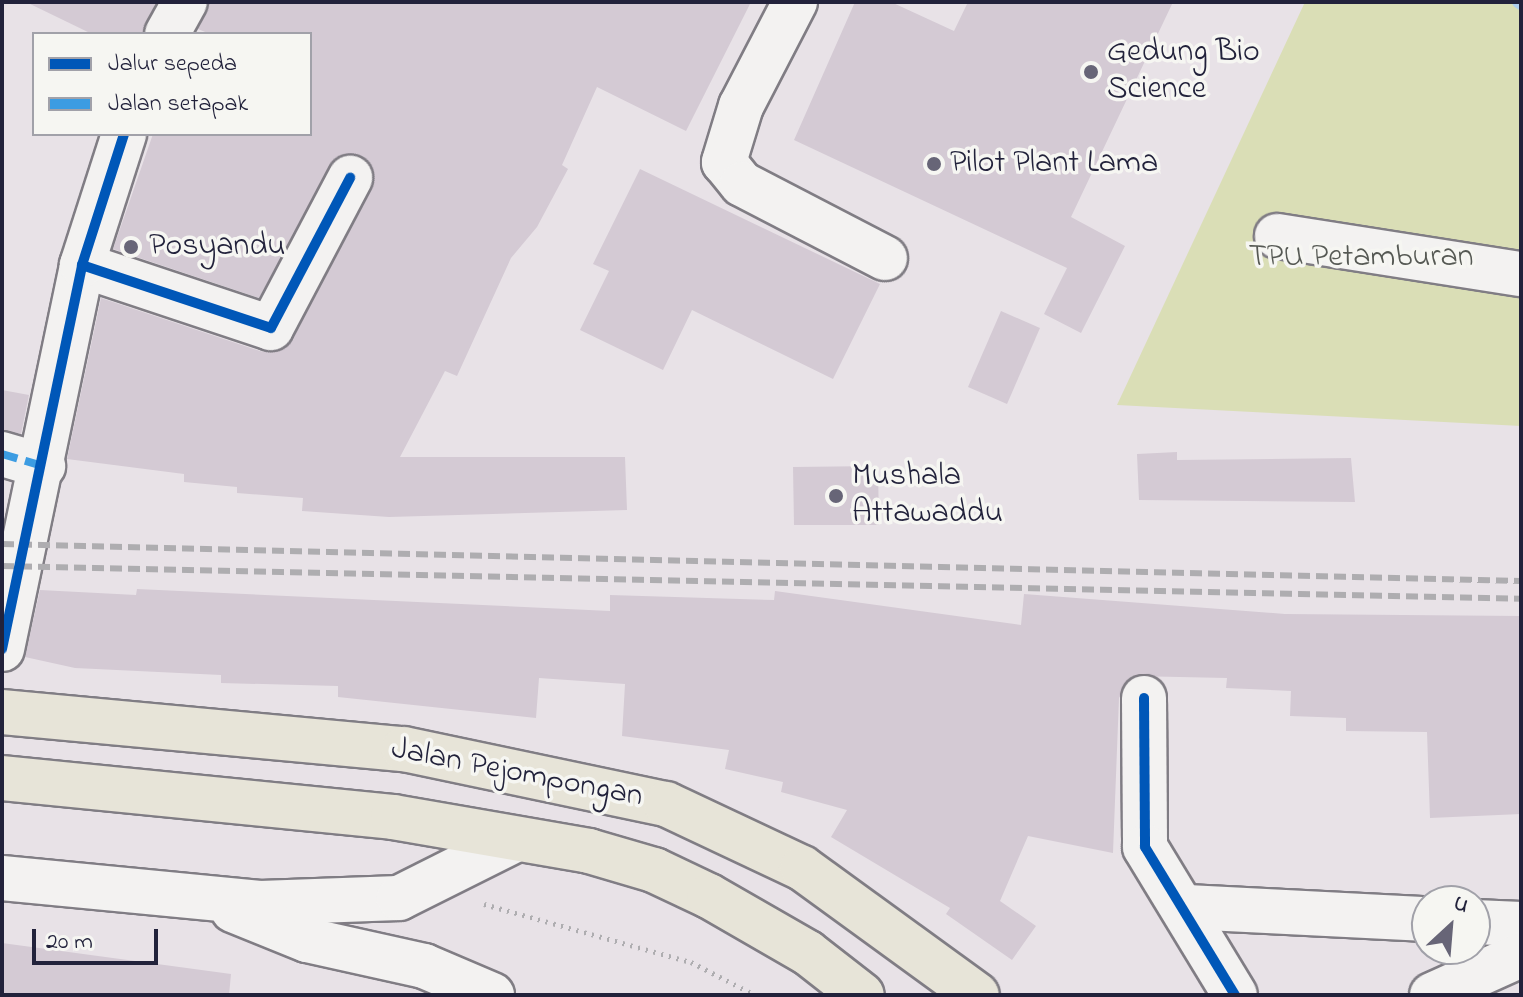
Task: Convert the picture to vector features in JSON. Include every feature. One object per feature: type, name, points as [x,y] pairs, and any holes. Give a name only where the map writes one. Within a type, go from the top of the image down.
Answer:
[{"type":"main road","name":"Jalan Pejompongan","points":[[2,712],[404,749],[666,804],[802,868],[977,995]]},
{"type":"main road","name":"Jalan Pejompongan","points":[[2,778],[393,817],[654,870],[808,953],[862,995]]},
{"type":"street","points":[[168,32],[185,2]]},
{"type":"street","points":[[795,2],[741,106],[724,162],[742,184],[885,258]]},
{"type":"street","points":[[2,649],[43,466],[82,265],[123,136]]},
{"type":"street","points":[[82,265],[271,328],[350,178]]},
{"type":"street","points":[[1277,236],[1521,274]]},
{"type":"street","points":[[2,454],[43,466]]},
{"type":"street","points":[[1144,698],[1145,847],[1159,878],[1187,907],[1235,995]]},
{"type":"street","points":[[2,878],[201,897],[399,898],[513,841]]},
{"type":"street","points":[[201,897],[307,940],[424,966],[492,995]]},
{"type":"street","points":[[1187,907],[1411,918]]},
{"type":"street","points":[[1491,923],[1521,924]]},
{"type":"street","points":[[1432,995],[1521,955]]},
{"type":"path","points":[[479,902],[691,962],[755,995]]},
{"type":"green space","name":"TPU Petamburan","points":[[1305,2],[1521,2],[1521,426],[1117,405]]},
{"type":"building","points":[[26,2],[156,2],[143,32],[88,32]]},
{"type":"building","points":[[210,2],[751,2],[686,131],[597,87],[562,165],[568,169],[537,227],[511,258],[457,376],[445,371],[400,457],[625,457],[627,510],[389,517],[302,511],[303,498],[237,493],[237,487],[184,482],[184,474],[67,459],[101,298],[263,352],[285,349],[372,189],[371,165],[362,156],[336,157],[259,298],[113,249],[152,136],[312,136],[312,32],[205,32],[198,29]]},
{"type":"building","points":[[855,2],[891,2],[954,31],[968,2],[1173,2],[1071,217],[1125,246],[1081,333],[1044,314],[1067,268],[794,140]]},
{"type":"building","points":[[640,169],[880,284],[833,379],[692,310],[663,370],[580,330],[609,271],[593,264]]},
{"type":"building","points":[[1001,311],[1040,328],[1007,404],[968,387]]},
{"type":"building","points":[[2,390],[29,395],[21,434],[2,430]]},
{"type":"building","points":[[1177,452],[1177,460],[1351,458],[1355,502],[1139,500],[1137,454]]},
{"type":"building","name":"Mushala Attawaddu","points":[[878,466],[879,525],[794,525],[793,467]]},
{"type":"building","points":[[137,589],[610,611],[610,595],[774,600],[775,591],[1021,625],[1024,594],[1285,614],[1521,616],[1521,814],[1430,818],[1427,732],[1346,731],[1346,718],[1290,716],[1291,691],[1226,688],[1227,678],[1132,676],[1119,698],[1113,853],[1028,836],[1000,901],[1036,926],[1012,960],[946,914],[950,908],[831,837],[847,810],[781,792],[783,782],[725,769],[729,750],[622,736],[625,684],[539,678],[536,718],[338,697],[338,686],[221,683],[221,675],[75,668],[25,657],[40,590],[136,595]]},
{"type":"building","points":[[2,943],[231,974],[229,995],[2,995]]},
{"type":"railway","points":[[2,544],[1521,581]]},
{"type":"railway","points":[[2,566],[1521,599]]},
{"type":"marked path","points":[[2,454],[43,466]]},
{"type":"cycle path","points":[[2,649],[82,265],[123,136]]},
{"type":"cycle path","points":[[82,265],[271,328],[350,178]]},
{"type":"cycle path","points":[[1144,698],[1145,847],[1235,995]]},
{"type":"place","name":"Gedung Bio Science","points":[[1091,72]]},
{"type":"place","name":"Pilot Plant Lama","points":[[934,164]]},
{"type":"place","name":"Posyandu","points":[[131,247]]},
{"type":"place","name":"Mushala Attawaddu","points":[[836,496]]}]
